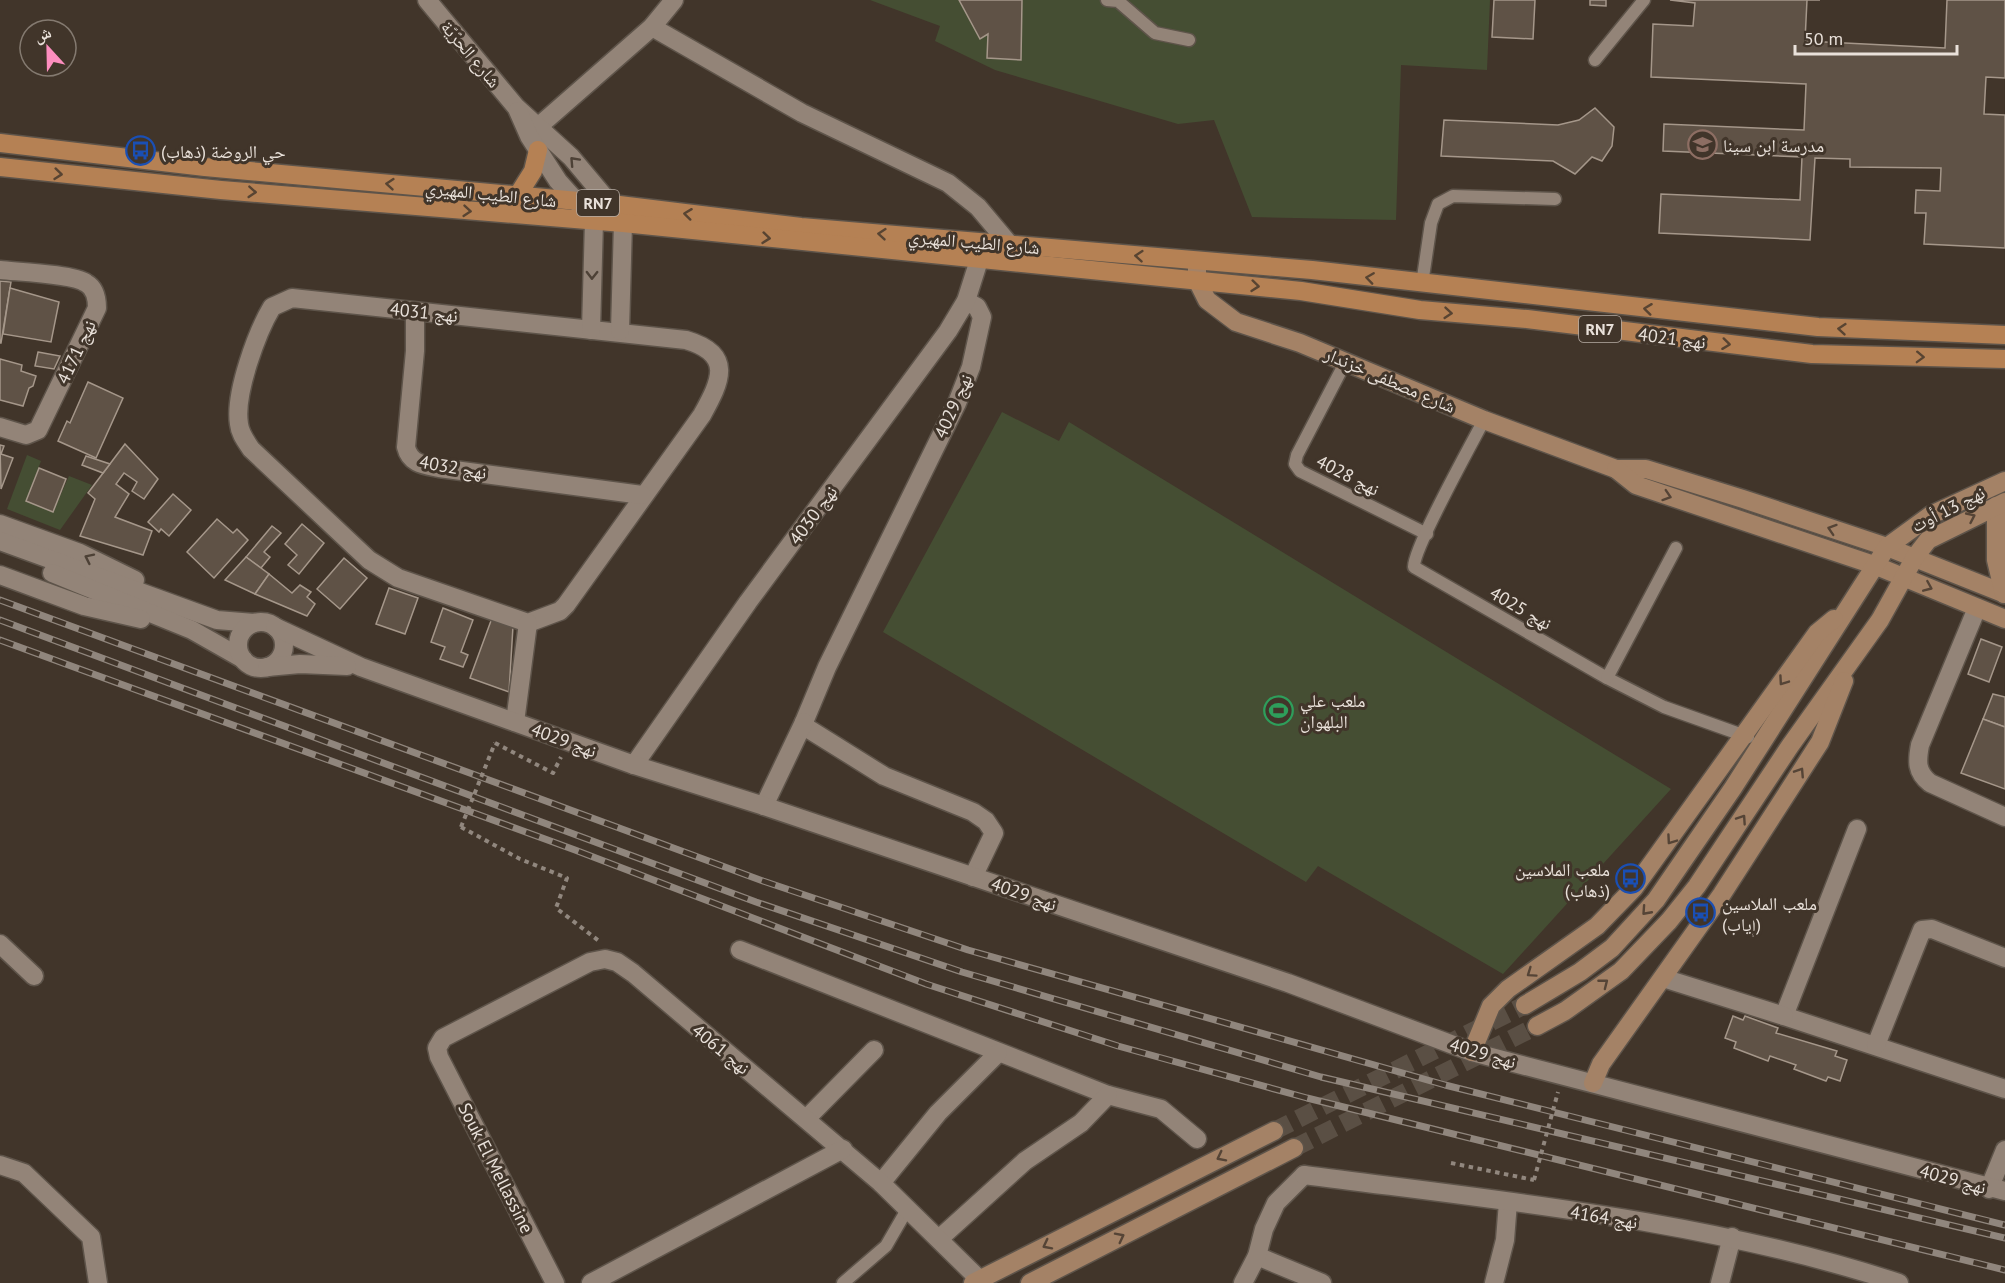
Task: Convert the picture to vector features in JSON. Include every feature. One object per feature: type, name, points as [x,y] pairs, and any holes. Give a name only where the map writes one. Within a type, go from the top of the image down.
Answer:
[{"type":"main road","name":"شارع الطيب المهيري","points":[[0,143],[216,169],[516,198],[611,204],[801,227],[1197,261]]},
{"type":"main road","points":[[516,198],[533,171],[538,150]]},
{"type":"main road","name":"شارع الطيب المهيري","points":[[0,167],[221,190],[622,223],[1197,280]]},
{"type":"main road","points":[[1197,261],[1197,280]]},
{"type":"main road","name":"نهج 4021","points":[[1197,261],[1312,270],[1422,285],[1818,327],[2005,335]]},
{"type":"main road","name":"نهج 4021","points":[[1197,280],[1301,291],[1420,310],[1527,319],[1812,354],[2005,359]]},
{"type":"main road","name":"شارع مصطفى خزندار","points":[[1197,280],[1206,300],[1236,322],[1346,361],[1484,420],[1616,469],[1636,485],[1874,565],[2005,619]]},
{"type":"main road","name":"شارع مصطفى خزندار","points":[[1616,469],[1646,469],[1887,547],[2005,594]]},
{"type":"main road","name":"نهج 13 أوت","points":[[1753,739],[1852,604],[1887,547],[1931,514],[2005,481]]},
{"type":"main road","points":[[2000,504],[1996,560],[2005,594]]},
{"type":"main road","name":"نهج 13 أوت","points":[[1856,651],[1880,620],[1915,557],[1928,540],[1941,531],[2000,504]]},
{"type":"main road","points":[[1593,1083],[1600,1064],[1722,894],[1820,742],[1856,651]]},
{"type":"main road","points":[[1537,1026],[1593,992],[1621,970],[1669,921],[1697,886],[1856,651]]},
{"type":"main road","points":[[1525,1005],[1580,972],[1612,948],[1656,900],[1733,788],[1753,739]]},
{"type":"main road","points":[[1472,1052],[1491,1006],[1508,989],[1597,926],[1635,888],[1753,739]]},
{"type":"main road","points":[[979,1282],[1274,1131]]},
{"type":"main road","points":[[1030,1283],[1294,1148]]},
{"type":"street","name":"شارع الحرّيّة","points":[[427,0],[516,107],[539,126],[611,204],[622,223]]},
{"type":"street","points":[[539,126],[652,27],[674,0]]},
{"type":"street","points":[[652,27],[802,113],[948,183],[978,207],[1010,245]]},
{"type":"street","name":"شارع الحرّيّة","points":[[516,107],[538,150],[576,202],[594,221]]},
{"type":"street","points":[[591,330],[594,221]]},
{"type":"street","points":[[620,331],[622,223]]},
{"type":"street","name":"نهج 4030","points":[[634,765],[748,602],[948,331],[966,301],[979,260]]},
{"type":"street","name":"نهج 4171","points":[[0,270],[77,279],[90,286],[97,300],[97,308],[38,430],[26,435],[0,427]]},
{"type":"street","name":"نهج 4031","points":[[299,298],[591,330],[620,331],[702,345],[714,352],[720,374],[718,386],[702,415],[642,495],[566,605],[560,611],[528,623],[398,578],[369,560],[258,457],[242,435],[238,422],[246,369],[272,307],[282,300],[299,298]]},
{"type":"street","name":"نهج 4029","points":[[966,301],[977,307],[982,317],[972,367],[957,403],[827,667],[804,722],[807,728],[884,776],[947,800],[986,820],[994,833],[973,877]]},
{"type":"street","name":"نهج 4032","points":[[415,312],[415,351],[406,447],[411,459],[419,464],[439,468],[642,495]]},
{"type":"street","points":[[0,524],[80,553],[217,620]]},
{"type":"street","points":[[0,541],[217,620],[262,622],[361,667]]},
{"type":"street","points":[[0,553],[192,630],[252,666],[300,664],[361,667]]},
{"type":"street","points":[[0,575],[84,606],[192,630]]},
{"type":"street","points":[[1977,608],[1920,745],[1917,761],[1922,776],[1930,783],[2005,817]]},
{"type":"street","points":[[243,659],[239,640],[242,633],[254,623]]},
{"type":"street","points":[[515,722],[528,623]]},
{"type":"street","points":[[267,667],[279,660],[283,653],[283,639],[275,627]]},
{"type":"street","name":"نهج 4029","points":[[361,667],[634,765],[764,806],[1288,983],[1472,1052],[1997,1190]]},
{"type":"street","points":[[764,806],[804,722]]},
{"type":"street","points":[[1784,1016],[1857,829]]},
{"type":"street","points":[[1876,1045],[1922,930],[1932,929],[2005,958]]},
{"type":"street","points":[[0,944],[34,976]]},
{"type":"street","points":[[740,950],[1108,1095],[1161,1109],[1197,1139]]},
{"type":"street","name":"Souk El Mellassine","points":[[555,1283],[437,1053],[442,1038],[590,962],[605,959]]},
{"type":"street","name":"نهج 4061","points":[[605,959],[617,962],[633,973],[700,1033],[843,1149],[940,1238],[979,1282]]},
{"type":"street","points":[[1663,978],[1876,1045],[2005,1089]]},
{"type":"street","points":[[807,1118],[874,1050]]},
{"type":"street","points":[[880,1183],[939,1113],[998,1053]]},
{"type":"street","points":[[940,1238],[1025,1161],[1082,1123],[1108,1095]]},
{"type":"street","points":[[591,1283],[843,1149]]},
{"type":"street","points":[[1997,1190],[2005,1150]]},
{"type":"street","points":[[0,1165],[24,1173],[91,1237],[98,1283]]},
{"type":"street","name":"نهج 4164","points":[[1257,1256],[1264,1229],[1276,1203],[1304,1174],[1508,1202],[1732,1238],[1830,1261],[1893,1282]]},
{"type":"street","points":[[1494,1283],[1505,1240],[1508,1202]]},
{"type":"street","points":[[1720,1283],[1732,1238]]},
{"type":"street","points":[[1243,1283],[1257,1256],[1322,1283]]},
{"type":"lane","points":[[1107,0],[1118,1],[1155,33],[1189,40]]},
{"type":"lane","points":[[1595,60],[1644,0]]},
{"type":"lane","points":[[1422,285],[1431,222],[1438,204],[1452,196],[1555,199]]},
{"type":"lane","name":"نهج 4028","points":[[1346,361],[1297,455],[1295,464],[1300,471],[1426,534]]},
{"type":"lane","name":"نهج 4025","points":[[1484,420],[1426,534],[1415,560],[1417,570],[1607,678],[1664,707],[1753,739]]},
{"type":"lane","points":[[1607,678],[1676,548]]},
{"type":"lane","points":[[843,1283],[886,1246],[908,1208]]},
{"type":"path","points":[[561,757],[553,773],[495,743],[461,827],[520,859],[567,878],[556,908],[602,943],[605,948],[605,959]]},
{"type":"path","points":[[1451,1162],[1534,1180],[1558,1092]]},
{"type":"green space","points":[[870,0],[1490,0],[1487,70],[1401,65],[1396,220],[1252,217],[1214,120],[1178,124],[995,70],[935,41],[940,26]]},
{"type":"green space","name":"ملعب علي البلهوان","points":[[1002,412],[1059,441],[1069,422],[1671,789],[1503,974],[1318,866],[1306,882],[883,632]]},
{"type":"green space","points":[[27,455],[41,461],[26,501],[53,512],[69,476],[92,485],[60,530],[7,509]]},
{"type":"building","points":[[959,0],[1022,0],[1021,60],[987,58],[988,34],[980,39]]},
{"type":"building","points":[[1494,0],[1535,0],[1533,39],[1492,37]]},
{"type":"building","points":[[1590,0],[1606,0],[1606,6],[1590,5]]},
{"type":"building","points":[[1670,0],[1807,0],[1805,41],[1945,48],[1947,0],[2005,0],[2005,78],[1986,77],[1984,114],[2005,115],[2005,248],[1924,244],[1926,213],[1915,213],[1916,190],[1940,191],[1941,168],[1850,167],[1850,159],[1815,158],[1810,240],[1659,233],[1661,194],[1800,200],[1802,157],[1663,151],[1664,124],[1804,130],[1806,84],[1651,77],[1653,24],[1693,26],[1695,3]]},
{"type":"building","points":[[1595,108],[1614,127],[1612,146],[1602,161],[1592,157],[1575,174],[1553,161],[1441,156],[1444,120],[1558,125],[1579,120]]},
{"type":"building","points":[[0,281],[11,282],[1,343],[0,343]]},
{"type":"building","points":[[10,288],[59,302],[51,342],[3,334]]},
{"type":"building","points":[[38,352],[60,356],[54,369],[35,366]]},
{"type":"building","points":[[0,359],[22,365],[21,371],[36,376],[23,406],[0,400]]},
{"type":"building","points":[[88,382],[123,398],[96,458],[58,441],[67,421],[70,423]]},
{"type":"building","points":[[125,444],[158,479],[144,499],[132,491],[137,482],[124,473],[116,484],[129,494],[115,517],[152,531],[143,555],[80,536],[95,499],[88,493]]},
{"type":"building","points":[[0,445],[4,446],[1,454],[13,458],[1,489]]},
{"type":"building","points":[[86,456],[110,464],[103,473],[82,465]]},
{"type":"building","points":[[39,468],[66,479],[53,512],[26,501]]},
{"type":"building","points":[[173,494],[191,510],[169,536],[161,529],[159,532],[148,522]]},
{"type":"building","points":[[217,519],[233,533],[237,529],[248,540],[214,578],[187,552]]},
{"type":"building","points":[[302,524],[324,543],[299,574],[288,565],[297,555],[285,544]]},
{"type":"building","points":[[272,526],[281,533],[264,552],[270,557],[261,568],[246,557]]},
{"type":"building","points":[[246,557],[269,574],[255,594],[225,580]]},
{"type":"building","points":[[344,558],[367,578],[340,609],[317,589]]},
{"type":"building","points":[[269,574],[292,593],[300,585],[311,592],[307,597],[315,604],[307,616],[255,594]]},
{"type":"building","points":[[389,588],[418,598],[405,634],[376,624]]},
{"type":"building","points":[[443,608],[473,620],[461,652],[468,655],[463,667],[440,659],[445,647],[431,642]]},
{"type":"building","points":[[492,618],[513,626],[509,692],[470,678]]},
{"type":"building","points":[[1981,639],[2002,647],[1989,682],[1968,674]]},
{"type":"building","points":[[1993,694],[2005,697],[2005,727],[1983,719]]},
{"type":"building","points":[[1983,719],[2005,727],[2005,789],[1961,773]]},
{"type":"building","points":[[1733,1016],[1743,1020],[1745,1016],[1778,1028],[1776,1033],[1837,1051],[1835,1056],[1847,1060],[1840,1081],[1828,1077],[1826,1081],[1794,1069],[1796,1065],[1770,1056],[1768,1061],[1734,1048],[1736,1042],[1725,1038]]},
{"type":"tunnel","points":[[1274,1131],[1525,1005]]},
{"type":"tunnel","points":[[1294,1148],[1537,1026]]},
{"type":"railway","points":[[0,600],[763,881],[968,950],[1445,1085],[2005,1225]]},
{"type":"railway","points":[[0,620],[756,902],[962,972],[1321,1077],[2005,1238]]},
{"type":"railway","points":[[0,640],[575,850],[926,984],[1118,1046],[1307,1098],[2005,1270]]},
{"type":"place","name":"مدرسة ابن سينا","points":[[1702,145]]},
{"type":"place","name":"حي الروضة (ذهاب)","points":[[140,151]]},
{"type":"place","name":"ملعب علي البلهوان","points":[[1279,710]]},
{"type":"place","name":"ملعب الملاسين (ذهاب)","points":[[1631,879]]},
{"type":"place","name":"ملعب الملاسين (إياب)","points":[[1701,913]]}]
